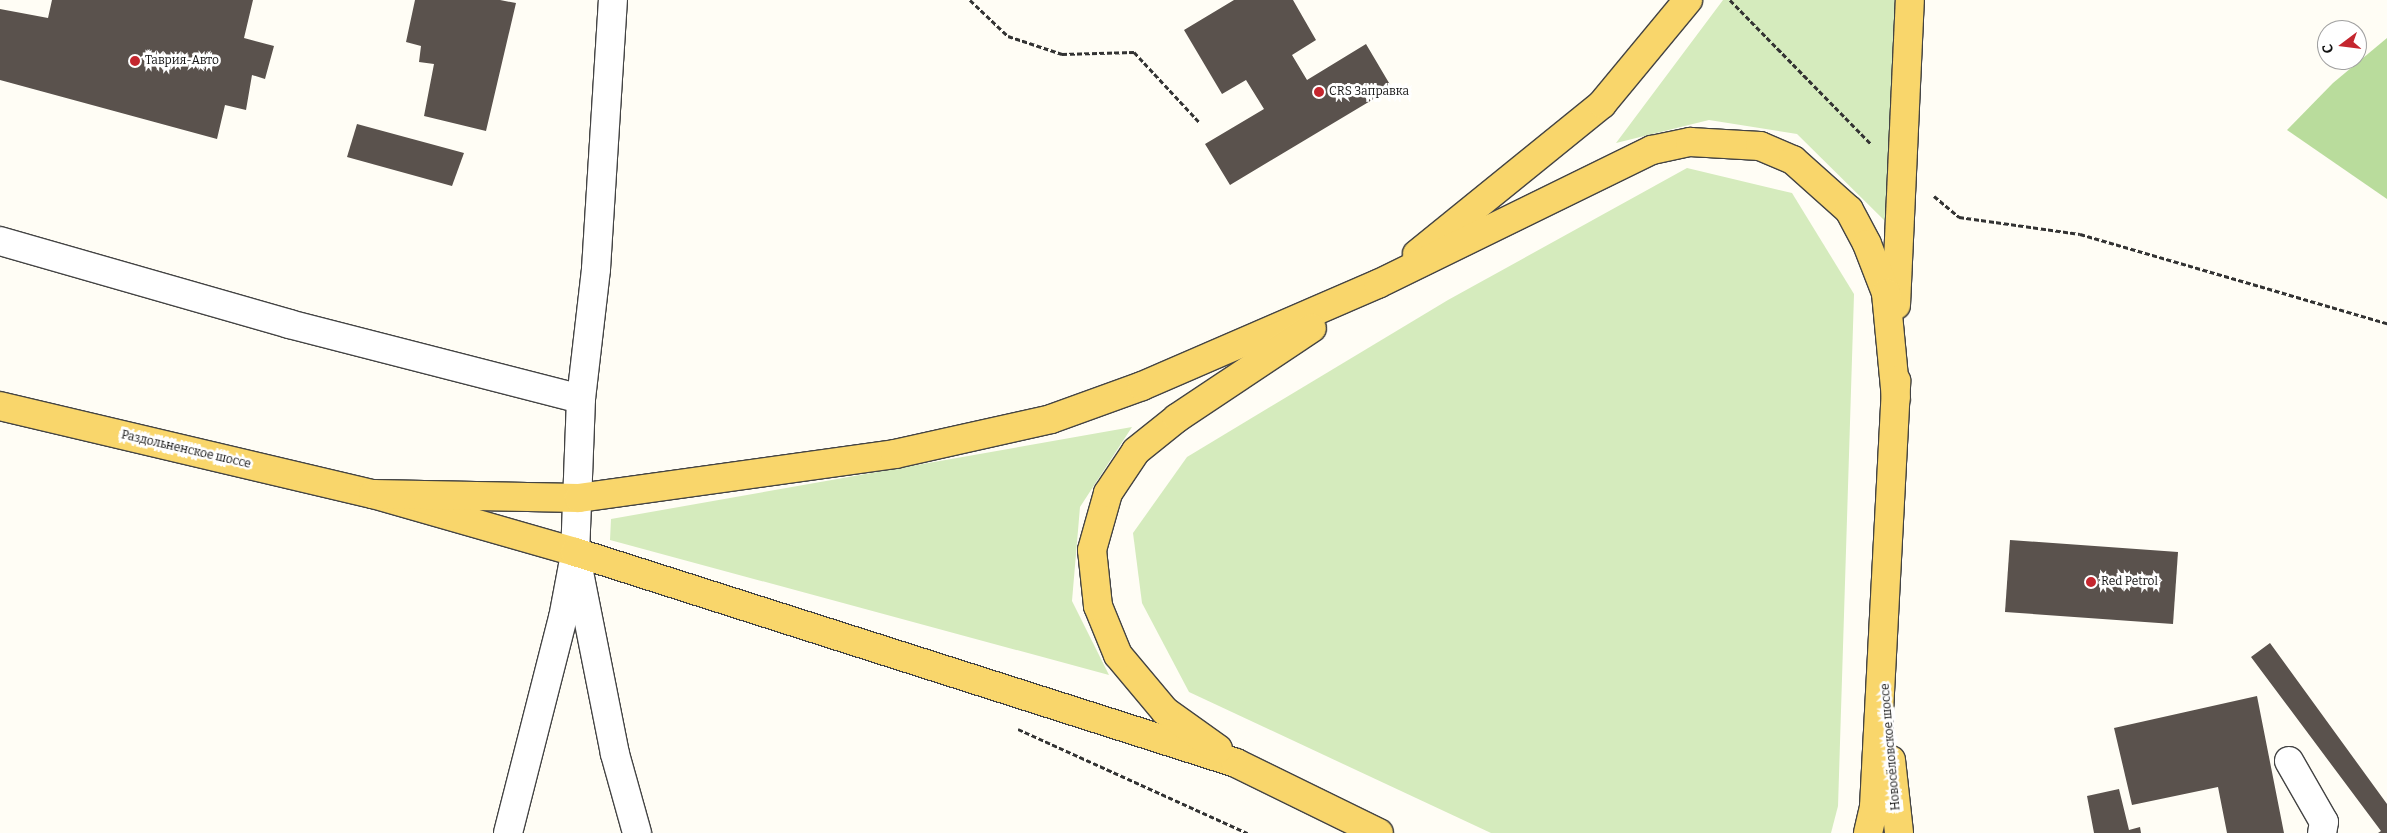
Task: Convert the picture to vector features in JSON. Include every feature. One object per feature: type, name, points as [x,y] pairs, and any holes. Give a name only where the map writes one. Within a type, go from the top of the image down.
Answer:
[{"type":"main road","points":[[1236,763],[1165,711],[1118,655],[1098,606],[1092,550],[1108,493],[1136,451],[1177,418],[1378,284],[1602,104],[1688,0]]},
{"type":"main road","points":[[1868,833],[1874,807],[1883,661],[1896,398],[1896,271],[1910,0]]},
{"type":"main road","points":[[373,494],[579,498],[895,454],[1052,419],[1196,364],[1378,284],[1652,150],[1690,142],[1760,146],[1793,160],[1849,210],[1867,244],[1886,293],[1896,398]]},
{"type":"main road","name":"Раздольненское шоссе","points":[[0,406],[373,494]]},
{"type":"main road","points":[[373,494],[575,552],[1236,763],[1379,833]]},
{"type":"main road","name":"Новосёловское шоссе","points":[[1883,661],[1899,833]]},
{"type":"lane","points":[[508,833],[563,618],[575,552],[579,498],[581,400],[596,269],[613,0]]},
{"type":"lane","points":[[0,241],[289,324],[581,400]]},
{"type":"lane","points":[[575,552],[615,754],[637,833]]},
{"type":"lane","points":[[2289,761],[2324,822],[2322,833]]},
{"type":"path","points":[[970,0],[1008,36],[1062,54],[1134,52],[1199,122]]},
{"type":"path","points":[[1730,0],[1882,154],[1959,216],[2080,234],[2387,323]]},
{"type":"path","points":[[1016,728],[1247,833]]},
{"type":"green space","points":[[1723,0],[1897,0],[1886,222],[1797,134],[1709,120],[1616,143]]},
{"type":"green space","points":[[2387,38],[2387,199],[2287,130],[2333,83],[2349,70],[2367,70],[2367,55]]},
{"type":"green space","points":[[1687,168],[1792,193],[1854,294],[1838,806],[1831,833],[1491,833],[1189,692],[1142,603],[1133,533],[1187,457],[1448,300]]},
{"type":"green space","points":[[1132,427],[1080,507],[1072,601],[1109,675],[610,540],[611,519]]},
{"type":"building","name":"Таврия-Авто","points":[[52,0],[253,0],[244,38],[274,46],[265,79],[252,75],[246,110],[225,105],[217,139],[0,80],[0,9],[48,18]]},
{"type":"building","points":[[415,0],[500,0],[516,3],[486,131],[424,116],[434,64],[419,62],[421,46],[406,42]]},
{"type":"building","name":"CRS Заправка","points":[[1234,0],[1293,0],[1316,40],[1292,55],[1307,80],[1366,44],[1392,88],[1230,185],[1205,144],[1264,109],[1246,80],[1222,94],[1184,30]]},
{"type":"building","points":[[357,124],[464,153],[452,186],[347,157]]},
{"type":"building","name":"Red Petrol","points":[[2010,540],[2178,552],[2173,624],[2005,612]]},
{"type":"building","points":[[2270,643],[2387,804],[2387,833],[2378,833],[2381,831],[2251,657]]},
{"type":"building","points":[[2257,696],[2284,833],[2227,833],[2218,787],[2132,805],[2114,728]]},
{"type":"building","points":[[2119,789],[2129,830],[2140,827],[2141,833],[2094,833],[2087,796]]},
{"type":"place","name":"Таврия-Авто","points":[[135,61]]},
{"type":"place","name":"CRS Заправка","points":[[1319,92]]},
{"type":"place","name":"Red Petrol","points":[[2091,582]]}]
